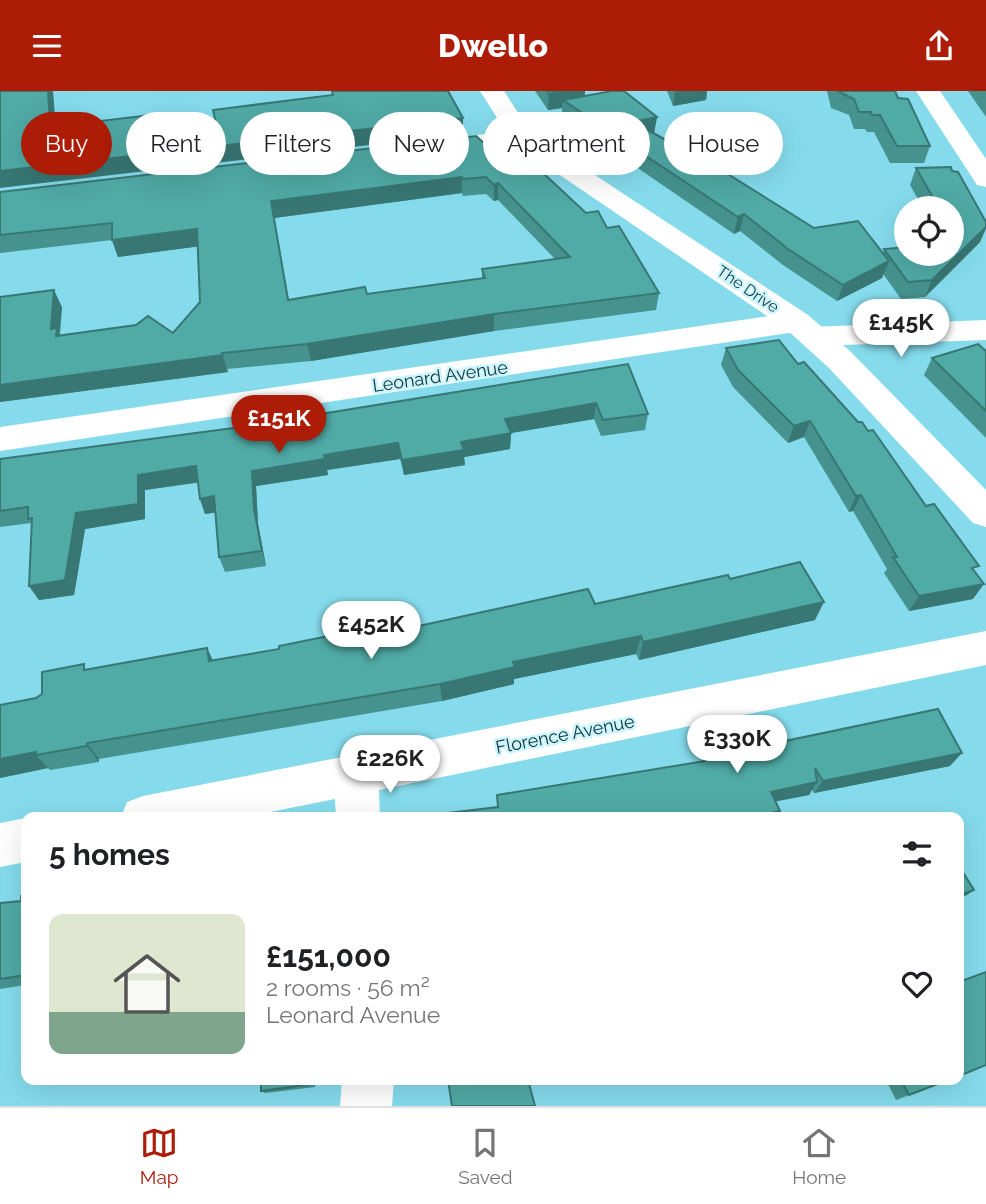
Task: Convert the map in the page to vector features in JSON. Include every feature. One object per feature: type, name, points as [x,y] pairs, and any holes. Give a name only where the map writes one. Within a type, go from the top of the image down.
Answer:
[{"type":"street","name":"The Drive","points":[[492,91],[505,112]]},
{"type":"street","points":[[928,91],[986,179]]},
{"type":"street","name":"The Drive","points":[[577,175],[806,329],[986,513]]},
{"type":"street","name":"Leonard Avenue","points":[[0,439],[414,380],[806,329],[986,330]]},
{"type":"street","name":"Florence Avenue","points":[[196,812],[357,797],[986,648]]},
{"type":"street","points":[[0,845],[21,841]]},
{"type":"street","points":[[366,1106],[368,1085]]},
{"type":"building","points":[[0,91],[48,91],[49,112],[21,112],[21,169],[0,171]]},
{"type":"building","points":[[332,91],[448,91],[460,112],[369,112],[369,129],[355,130],[355,112],[240,112],[240,144],[226,145],[226,112],[213,110],[333,95]]},
{"type":"building","points":[[624,91],[657,117],[650,118],[650,112],[581,112],[563,100]]},
{"type":"building","points":[[837,91],[895,91],[898,98],[908,99],[930,146],[897,146],[880,115],[859,112],[854,99]]},
{"type":"building","points":[[126,118],[126,157],[112,158],[112,120]]},
{"type":"building","points":[[650,131],[664,139],[664,168],[650,159]]},
{"type":"building","points":[[476,136],[483,142],[483,175],[545,175],[586,213],[598,211],[607,228],[619,226],[659,293],[0,385],[0,297],[54,290],[51,329],[57,328],[56,336],[136,325],[148,316],[173,333],[200,302],[197,229],[112,240],[112,223],[0,235],[0,192],[144,175],[226,175],[226,165],[240,164],[240,175],[355,175],[355,150],[369,149],[369,175],[469,175],[469,137]],"holes":[[[462,177],[486,177],[494,185],[498,183],[570,257],[482,269],[485,278],[367,294],[365,287],[288,300],[271,201]]]},
{"type":"building","points":[[951,167],[952,171],[958,172],[986,222],[986,227],[964,249],[964,196],[932,196],[916,168]]},
{"type":"building","points":[[675,175],[730,175],[814,228],[858,221],[889,261],[843,285],[788,249],[744,214],[738,217]]},
{"type":"building","points":[[894,248],[894,263],[884,249]]},
{"type":"building","points":[[896,266],[946,266],[932,280],[908,282]]},
{"type":"building","points":[[779,340],[798,364],[804,362],[858,422],[862,422],[868,431],[873,430],[926,506],[934,504],[979,566],[972,568],[984,584],[919,596],[893,557],[897,557],[861,495],[856,496],[810,421],[794,426],[738,370],[726,348]]},
{"type":"building","points":[[978,344],[986,351],[986,411],[932,358]]},
{"type":"building","points":[[628,364],[648,414],[603,420],[596,403],[505,419],[511,433],[461,442],[464,450],[402,460],[398,443],[324,455],[325,459],[252,471],[254,509],[262,551],[219,557],[214,496],[200,499],[196,466],[138,475],[138,504],[76,513],[65,580],[29,586],[32,518],[28,519],[28,507],[0,511],[0,459],[241,427]]},
{"type":"building","points":[[800,562],[824,602],[643,642],[641,636],[513,662],[515,667],[440,684],[87,743],[87,746],[36,755],[36,752],[0,759],[0,705],[36,698],[42,694],[42,672],[84,664],[84,670],[207,648],[209,661],[279,649],[279,646],[397,622],[412,620],[414,627],[588,589],[595,604],[728,575],[730,579]]},
{"type":"building","points":[[938,709],[962,753],[823,781],[815,768],[817,782],[771,792],[780,811],[776,812],[456,812],[498,807],[497,795],[705,761],[704,758]]},
{"type":"building","points":[[964,874],[974,890],[964,893]]},
{"type":"building","points":[[21,901],[21,976],[0,979],[0,903]]},
{"type":"building","points":[[986,972],[986,1065],[964,1074],[964,980]]},
{"type":"building","points":[[261,1085],[305,1085],[261,1091]]},
{"type":"building","points":[[449,1085],[529,1085],[535,1106],[452,1106]]},
{"type":"building","points":[[904,1085],[935,1085],[909,1095]]}]
